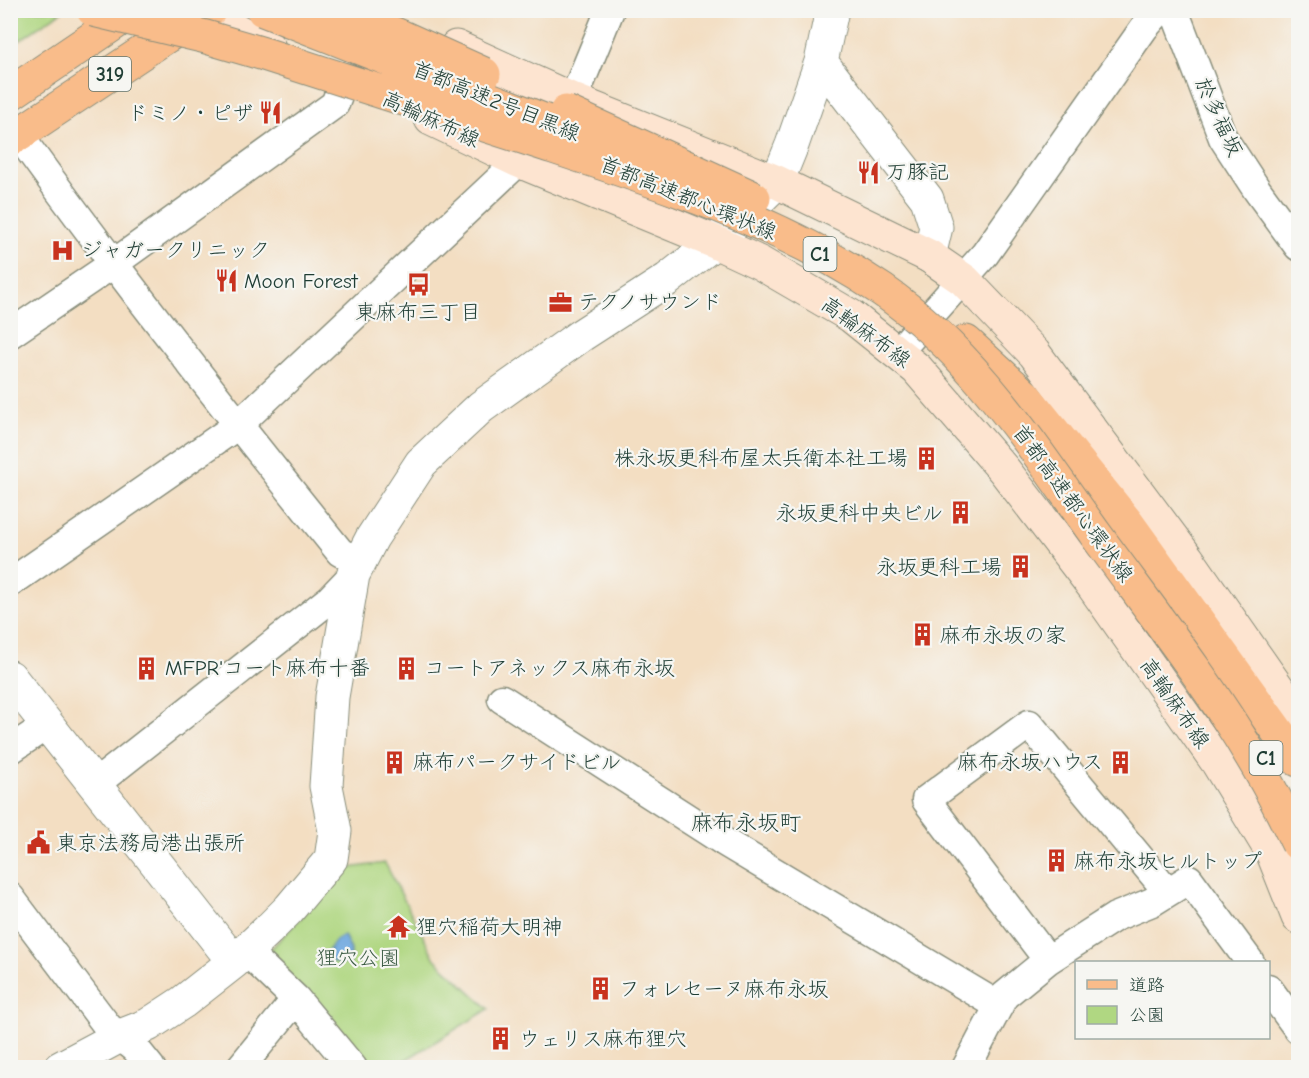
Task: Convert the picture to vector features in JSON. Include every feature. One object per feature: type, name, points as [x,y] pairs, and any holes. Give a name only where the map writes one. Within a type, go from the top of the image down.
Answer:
[{"type":"main road","name":"首都高速都心環状線","points":[[93,10],[206,37],[264,54],[645,177],[714,204],[798,243],[878,288],[910,310],[957,352],[1013,421],[1220,708],[1253,758],[1299,844]]},
{"type":"main road","name":"319","points":[[10,94],[134,10]]},
{"type":"main road","name":"首都高速都心環状線","points":[[148,10],[269,42],[590,145],[729,194],[805,227],[862,260],[910,292],[966,342],[996,375],[1239,694],[1262,750],[1299,819]]},
{"type":"main road","name":"首都高速2号目黒線","points":[[263,10],[645,160],[727,197],[818,247],[870,279],[910,310]]},
{"type":"main road","name":"首都高速2号目黒線","points":[[337,10],[402,37],[744,193],[805,227]]},
{"type":"main road","points":[[373,10],[573,100],[777,182],[929,256],[964,280],[1034,353],[1187,558],[1299,717]]},
{"type":"main road","name":"319","points":[[13,133],[209,11]]},
{"type":"main road","name":"高輪麻布線","points":[[209,11],[227,25],[274,51],[345,78],[519,161],[715,242],[760,264],[851,316],[897,352],[917,369],[1004,470],[1093,586],[1222,771],[1273,854],[1299,917]]},
{"type":"main road","points":[[1239,694],[1299,760]]},
{"type":"street","points":[[573,100],[610,10]]},
{"type":"street","points":[[94,785],[330,599],[356,569],[372,538],[421,463],[481,407],[580,336],[668,279],[715,242],[777,182],[821,62],[832,10]]},
{"type":"street","points":[[897,352],[986,254],[1144,28],[1160,10]]},
{"type":"street","name":"於多福坂","points":[[1174,10],[1223,138],[1257,190],[1299,246]]},
{"type":"street","points":[[821,62],[927,199],[936,227],[929,256]]},
{"type":"street","points":[[10,334],[335,104],[345,78]]},
{"type":"street","points":[[13,133],[238,425],[356,569]]},
{"type":"street","points":[[10,583],[238,425],[519,161]]},
{"type":"street","points":[[60,1068],[120,1036],[148,1025],[183,1002],[240,957],[289,909],[332,858],[335,831],[326,786],[333,698],[356,569]]},
{"type":"street","points":[[10,677],[94,785],[240,957],[296,999],[353,1068]]},
{"type":"street","points":[[502,699],[726,843],[999,1006]]},
{"type":"street","points":[[10,750],[47,724]]},
{"type":"street","points":[[1048,960],[926,800],[1029,724],[1168,892]]},
{"type":"street","points":[[966,1068],[1004,996],[1048,960],[1116,917],[1152,902],[1189,879],[1249,961]]},
{"type":"street","points":[[13,906],[108,1028],[135,1048],[151,1068]]},
{"type":"street","points":[[1270,989],[1299,1029]]},
{"type":"street","points":[[240,1068],[296,999]]},
{"type":"green space","points":[[11,10],[62,10],[62,11],[11,46]]},
{"type":"green space","name":"狸穴公園","points":[[385,863],[435,959],[489,1009],[394,1067],[365,1067],[263,957],[349,868]]},
{"type":"water","points":[[344,935],[351,950],[350,964],[337,963],[323,958],[336,940]]},
{"type":"place","name":"ドミノ・ピザ","points":[[271,113]]},
{"type":"place","name":"万豚記","points":[[868,172]]},
{"type":"place","name":"ジャガークリニック","points":[[63,250]]},
{"type":"place","name":"Moon Forest","points":[[226,281]]},
{"type":"place","name":"東麻布三丁目","points":[[418,284]]},
{"type":"place","name":"テクノサウンド","points":[[560,302]]},
{"type":"place","name":"株永坂更科布屋太兵衛本社工場","points":[[926,458]]},
{"type":"place","name":"永坂更科中央ビル","points":[[961,513]]},
{"type":"place","name":"永坂更科工場","points":[[1020,567]]},
{"type":"place","name":"麻布永坂の家","points":[[922,635]]},
{"type":"place","name":"MFPR'コート麻布十番","points":[[147,668]]},
{"type":"place","name":"コートアネックス麻布永坂","points":[[406,668]]},
{"type":"place","name":"麻布パークサイドビル","points":[[395,762]]},
{"type":"place","name":"麻布永坂ハウス","points":[[1121,762]]},
{"type":"place","name":"東京法務局港出張所","points":[[38,843]]},
{"type":"place","name":"麻布永坂ヒルトップ","points":[[1056,861]]},
{"type":"place","name":"狸穴稲荷大明神","points":[[398,927]]},
{"type":"place","name":"フォレセーヌ麻布永坂","points":[[601,989]]},
{"type":"place","name":"ウェリス麻布狸穴","points":[[501,1039]]},
{"type":"district","name":"麻布永坂町","points":[[746,822]]}]
